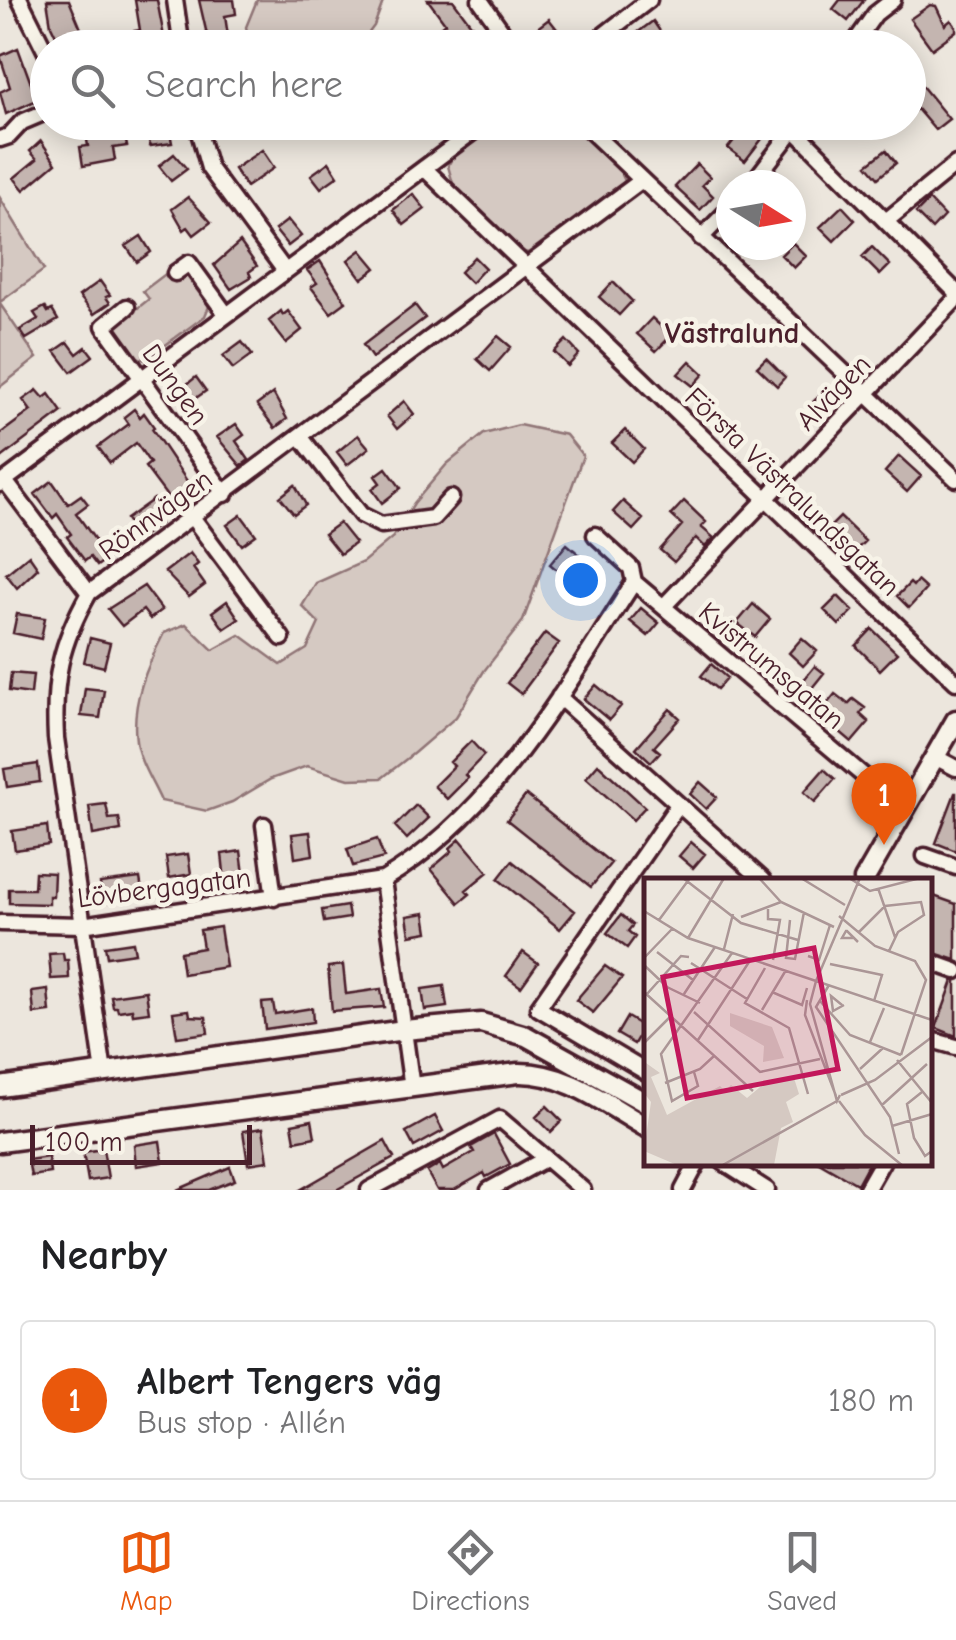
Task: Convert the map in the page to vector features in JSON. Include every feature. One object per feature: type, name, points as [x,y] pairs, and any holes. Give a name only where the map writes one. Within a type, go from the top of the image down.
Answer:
[{"type":"main road","points":[[865,878],[956,720]]},
{"type":"main road","points":[[0,1087],[462,1023],[498,1026],[526,1036],[644,1102]]},
{"type":"main road","points":[[0,1142],[518,1073],[569,1083],[644,1126]]},
{"type":"street","points":[[20,0],[35,30]]},
{"type":"street","points":[[175,0],[179,30]]},
{"type":"street","points":[[480,0],[501,30]]},
{"type":"street","points":[[864,30],[875,14],[894,0]]},
{"type":"street","points":[[609,30],[645,1]]},
{"type":"street","points":[[0,140],[30,119]]},
{"type":"street","points":[[201,140],[209,168],[284,271]]},
{"type":"street","points":[[89,593],[2,483],[462,140]]},
{"type":"street","points":[[601,140],[956,479]]},
{"type":"street","points":[[763,170],[786,140]]},
{"type":"street","points":[[810,140],[956,295]]},
{"type":"street","points":[[886,221],[956,164]]},
{"type":"street","name":"Första Västralundsgatan","points":[[424,168],[956,682]]},
{"type":"street","name":"Rönnvägen","points":[[104,1073],[56,738],[54,696],[60,655],[89,593],[642,180]]},
{"type":"street","points":[[701,238],[716,222]]},
{"type":"street","points":[[175,273],[188,263],[226,314]]},
{"type":"street","name":"Alvägen","points":[[664,606],[956,295]]},
{"type":"street","name":"Dungen","points":[[127,308],[104,326],[225,494]]},
{"type":"street","points":[[300,436],[361,514],[381,525],[433,518],[452,498]]},
{"type":"street","points":[[192,517],[282,638]]},
{"type":"street","name":"Kvistrumsgatan","points":[[595,535],[631,568],[634,582],[878,788]]},
{"type":"street","name":"Lövbergagatan","points":[[0,923],[82,926],[384,880],[418,860],[520,754],[634,582]]},
{"type":"street","points":[[559,697],[761,878]]},
{"type":"street","points":[[935,757],[956,768]]},
{"type":"street","points":[[644,1071],[538,1008],[678,805]]},
{"type":"street","name":"Lövbergagatan","points":[[264,825],[274,898]]},
{"type":"street","points":[[925,856],[956,867]]},
{"type":"street","points":[[384,880],[412,1088]]},
{"type":"street","points":[[931,962],[956,971]]},
{"type":"street","points":[[931,1040],[956,1047]]},
{"type":"street","points":[[368,1190],[500,1119],[583,1190]]},
{"type":"street","points":[[498,1188],[545,1158]]},
{"type":"street","points":[[683,1190],[696,1165]]},
{"type":"street","points":[[728,1165],[767,1190]]},
{"type":"street","points":[[866,1190],[880,1165]]},
{"type":"shaded area","points":[[257,0],[383,2],[371,30],[246,27]]},
{"type":"shaded area","points":[[474,140],[589,140],[619,169],[625,181],[528,253],[521,251],[454,187],[448,166],[455,153]]},
{"type":"shaded area","points":[[0,198],[44,270],[0,302]]},
{"type":"shaded area","points":[[168,272],[175,282],[187,274],[210,304],[205,316],[145,360],[137,357],[114,327],[149,299],[143,291]]},
{"type":"shaded area","points":[[0,304],[37,358],[0,387]]},
{"type":"shaded area","points":[[519,425],[566,435],[583,456],[523,621],[484,671],[456,717],[382,778],[349,779],[307,766],[207,811],[161,801],[140,756],[135,727],[142,685],[164,633],[186,624],[213,650],[240,635],[281,665],[307,649],[319,623],[302,606],[316,583],[363,562],[393,537],[414,503],[447,464],[484,434]]},
{"type":"building","points":[[47,0],[69,0],[82,30],[53,30]]},
{"type":"building","points":[[135,0],[157,0],[163,30],[140,30]]},
{"type":"building","points":[[199,0],[234,0],[236,14],[225,16],[227,30],[206,30]]},
{"type":"building","points":[[428,0],[453,0],[473,27],[436,30],[445,23]]},
{"type":"building","points":[[840,0],[864,0],[848,21],[833,9]]},
{"type":"building","points":[[930,5],[936,6],[945,25],[951,20],[956,31],[932,49],[926,41],[926,30],[918,30],[910,19]]},
{"type":"building","points":[[549,19],[558,30],[535,30]]},
{"type":"building","points":[[653,21],[659,30],[641,30]]},
{"type":"building","points":[[18,48],[30,81],[30,103],[6,114],[0,92],[10,87],[0,56]]},
{"type":"building","points":[[926,91],[949,119],[935,130],[926,120]]},
{"type":"building","points":[[87,140],[126,140],[127,146],[113,148],[115,160],[83,166],[80,147],[88,146]]},
{"type":"building","points":[[149,140],[171,140],[172,143],[150,146]]},
{"type":"building","points":[[734,140],[761,140],[745,161],[728,148]]},
{"type":"building","points":[[41,141],[56,163],[24,190],[14,178],[37,159],[30,151]]},
{"type":"building","points":[[262,150],[274,168],[246,187],[234,169]]},
{"type":"building","points":[[886,150],[896,163],[878,178],[867,165]]},
{"type":"building","points":[[174,154],[187,169],[171,181],[159,166]]},
{"type":"building","points":[[329,162],[338,176],[321,188],[311,175]]},
{"type":"building","points":[[697,164],[710,177],[702,185],[713,196],[700,210],[675,187]]},
{"type":"building","points":[[413,194],[425,209],[404,225],[393,210]]},
{"type":"building","points":[[188,197],[211,222],[194,235],[188,227],[184,230],[172,209]]},
{"type":"building","points":[[929,200],[944,216],[932,229],[916,213]]},
{"type":"building","points":[[842,206],[855,220],[834,241],[820,227]]},
{"type":"building","points":[[288,220],[301,236],[288,246],[275,230]]},
{"type":"building","points":[[141,236],[151,252],[137,262],[126,246]]},
{"type":"building","points":[[240,242],[257,266],[249,272],[251,277],[231,289],[214,265]]},
{"type":"building","points":[[872,247],[890,265],[880,275],[862,257]]},
{"type":"building","points":[[361,250],[376,268],[362,279],[348,260]]},
{"type":"building","points":[[474,257],[485,268],[471,283],[460,272]]},
{"type":"building","points":[[786,260],[802,260],[794,268]]},
{"type":"building","points":[[320,261],[346,302],[331,313],[311,287],[317,283],[307,270]]},
{"type":"building","points":[[100,281],[110,295],[106,297],[110,303],[94,314],[79,296]]},
{"type":"building","points":[[613,282],[632,301],[619,315],[599,297]]},
{"type":"building","points":[[415,305],[425,318],[372,358],[363,345]]},
{"type":"building","points":[[45,307],[58,320],[26,339],[20,330],[38,319],[34,313]]},
{"type":"building","points":[[281,311],[283,315],[288,311],[302,330],[286,343],[269,321]]},
{"type":"building","points":[[652,318],[671,336],[656,351],[637,334]]},
{"type":"building","points":[[498,336],[511,347],[490,371],[477,359]]},
{"type":"building","points":[[566,340],[579,354],[568,366],[554,352]]},
{"type":"building","points":[[68,342],[77,354],[86,347],[93,356],[71,372],[55,351]]},
{"type":"building","points":[[242,342],[252,355],[233,369],[223,356]]},
{"type":"building","points":[[766,358],[785,377],[777,386],[757,367]]},
{"type":"building","points":[[690,361],[704,374],[693,386],[678,374]]},
{"type":"building","points":[[196,377],[206,391],[186,405],[177,392]]},
{"type":"building","points":[[37,390],[44,398],[49,394],[62,412],[0,459],[0,434],[31,411],[23,400]]},
{"type":"building","points":[[825,390],[834,398],[820,418],[808,407]]},
{"type":"building","points":[[273,393],[287,419],[275,428],[257,405]]},
{"type":"building","points":[[404,401],[414,414],[397,429],[387,416]]},
{"type":"building","points":[[134,409],[140,417],[144,413],[187,481],[169,499],[145,467],[150,463],[136,443],[110,463],[98,447],[129,424],[124,417]]},
{"type":"building","points":[[236,424],[244,435],[236,441],[249,460],[241,466],[217,437]]},
{"type":"building","points":[[625,430],[644,449],[632,462],[612,443]]},
{"type":"building","points":[[358,435],[369,448],[347,465],[337,452]]},
{"type":"building","points":[[899,456],[921,476],[907,492],[885,472]]},
{"type":"building","points":[[386,468],[401,488],[382,503],[372,489],[380,483],[375,476]]},
{"type":"building","points":[[52,481],[68,504],[81,495],[88,504],[76,513],[100,547],[130,525],[126,519],[154,499],[164,512],[156,518],[160,524],[140,538],[138,535],[97,566],[90,557],[85,561],[67,537],[71,534],[57,514],[53,518],[35,494]]},
{"type":"building","points":[[295,485],[306,505],[294,514],[280,497]]},
{"type":"building","points":[[623,501],[643,519],[633,530],[613,512]]},
{"type":"building","points":[[684,501],[706,522],[701,527],[714,538],[705,547],[696,538],[674,562],[660,550],[682,525],[671,515]]},
{"type":"building","points":[[241,515],[256,535],[242,545],[227,525]]},
{"type":"building","points":[[840,517],[865,541],[850,556],[825,532]]},
{"type":"building","points":[[339,523],[355,543],[340,554],[324,534]]},
{"type":"building","points":[[567,544],[602,574],[585,594],[550,564]]},
{"type":"building","points":[[190,553],[198,564],[193,568],[205,585],[189,597],[165,572]]},
{"type":"building","points":[[29,555],[38,568],[17,588],[6,574]]},
{"type":"building","points":[[917,581],[926,589],[909,608],[897,596]]},
{"type":"building","points":[[144,586],[162,610],[150,619],[143,610],[122,626],[108,609]]},
{"type":"building","points":[[838,596],[853,611],[839,625],[824,610]]},
{"type":"building","points":[[227,601],[239,619],[224,629],[212,612]]},
{"type":"building","points":[[753,604],[770,619],[755,637],[737,623]]},
{"type":"building","points":[[641,608],[659,623],[648,636],[630,621]]},
{"type":"building","points":[[17,614],[45,618],[41,639],[13,633]]},
{"type":"building","points":[[872,629],[897,653],[880,670],[856,646]]},
{"type":"building","points":[[545,633],[559,643],[521,694],[507,683]]},
{"type":"building","points":[[90,638],[110,643],[104,667],[84,662]]},
{"type":"building","points":[[802,638],[817,651],[803,666],[789,653]]},
{"type":"building","points":[[711,664],[727,678],[717,689],[701,676]]},
{"type":"building","points":[[815,666],[824,673],[803,699],[794,692]]},
{"type":"building","points":[[11,673],[33,675],[31,694],[9,691]]},
{"type":"building","points":[[596,685],[621,706],[609,720],[584,699]]},
{"type":"building","points":[[85,688],[104,690],[100,718],[81,716]]},
{"type":"building","points":[[835,694],[848,704],[853,699],[865,708],[860,714],[869,722],[852,742],[819,714]]},
{"type":"building","points":[[670,709],[680,718],[654,747],[660,752],[651,762],[636,748]]},
{"type":"building","points":[[471,741],[484,755],[447,799],[434,786]]},
{"type":"building","points":[[38,764],[40,782],[7,787],[4,769]]},
{"type":"building","points":[[598,764],[645,807],[633,820],[586,778]]},
{"type":"building","points":[[824,769],[835,779],[815,802],[804,792]]},
{"type":"building","points":[[700,782],[717,797],[706,809],[690,794]]},
{"type":"building","points":[[956,793],[956,851],[936,843]]},
{"type":"building","points":[[526,795],[611,863],[591,887],[507,820]]},
{"type":"building","points":[[106,804],[109,819],[119,818],[121,830],[93,835],[89,806]]},
{"type":"building","points":[[416,805],[429,818],[407,839],[395,826]]},
{"type":"building","points":[[47,826],[49,845],[15,850],[12,831]]},
{"type":"building","points":[[310,832],[313,855],[295,858],[292,834]]},
{"type":"building","points":[[377,839],[384,858],[353,866],[347,849]]},
{"type":"building","points":[[460,839],[488,872],[466,890],[470,894],[459,903],[431,869]]},
{"type":"building","points":[[691,842],[705,854],[693,868],[679,856]]},
{"type":"building","points":[[241,851],[245,882],[219,885],[218,873],[224,872],[222,854]]},
{"type":"building","points":[[188,854],[191,874],[169,878],[166,857]]},
{"type":"building","points":[[512,861],[575,911],[560,929],[498,879]]},
{"type":"building","points":[[35,872],[54,873],[49,904],[9,903],[9,889],[34,889]]},
{"type":"building","points":[[140,878],[143,897],[102,903],[100,883]]},
{"type":"building","points":[[931,895],[956,904],[956,960],[931,952]]},
{"type":"building","points":[[347,906],[349,918],[324,922],[322,910]]},
{"type":"building","points":[[425,913],[428,932],[410,935],[407,916]]},
{"type":"building","points":[[621,915],[633,925],[628,931],[635,937],[627,948],[607,933]]},
{"type":"building","points":[[220,927],[226,967],[183,974],[180,952],[203,948],[200,930]]},
{"type":"building","points":[[133,942],[135,953],[107,957],[105,946]]},
{"type":"building","points":[[523,952],[538,963],[521,987],[506,976]]},
{"type":"building","points":[[63,953],[64,960],[68,960],[69,978],[51,979],[49,954]]},
{"type":"building","points":[[343,965],[346,994],[381,989],[384,1007],[332,1011],[328,967]]},
{"type":"building","points":[[605,966],[622,978],[593,1013],[576,1000]]},
{"type":"building","points":[[956,981],[956,1036],[936,1028]]},
{"type":"building","points":[[444,986],[447,1007],[425,1010],[422,989]]},
{"type":"building","points":[[48,990],[50,1012],[34,1014],[32,992]]},
{"type":"building","points":[[146,991],[149,1012],[133,1014],[132,1009],[118,1011],[113,1007],[111,996]]},
{"type":"building","points":[[273,1002],[275,1014],[312,1008],[313,1022],[265,1029],[262,1003]]},
{"type":"building","points":[[189,1010],[190,1016],[206,1017],[208,1033],[177,1037],[173,1012]]},
{"type":"building","points":[[627,1017],[644,1027],[634,1044],[617,1034]]},
{"type":"building","points":[[547,1106],[562,1121],[551,1132],[536,1117]]},
{"type":"building","points":[[435,1116],[443,1131],[414,1147],[406,1132]]},
{"type":"building","points":[[312,1120],[315,1137],[295,1141],[292,1124]]},
{"type":"building","points":[[263,1128],[268,1161],[248,1164],[243,1131]]},
{"type":"building","points":[[494,1134],[510,1164],[454,1190],[437,1190],[427,1172],[440,1164],[443,1170],[474,1152],[471,1147]]},
{"type":"building","points":[[160,1141],[163,1162],[136,1166],[134,1145]]},
{"type":"building","points":[[385,1141],[394,1158],[336,1190],[300,1190]]},
{"type":"building","points":[[103,1149],[108,1178],[88,1181],[83,1152]]},
{"type":"building","points":[[48,1157],[50,1173],[31,1176],[28,1160]]},
{"type":"building","points":[[824,1165],[867,1165],[857,1184]]},
{"type":"building","points":[[230,1167],[235,1180],[209,1190],[177,1190]]},
{"type":"place","name":"Albert Tengers väg","points":[[884,845]]},
{"type":"district","name":"Västralund","points":[[732,333]]}]
